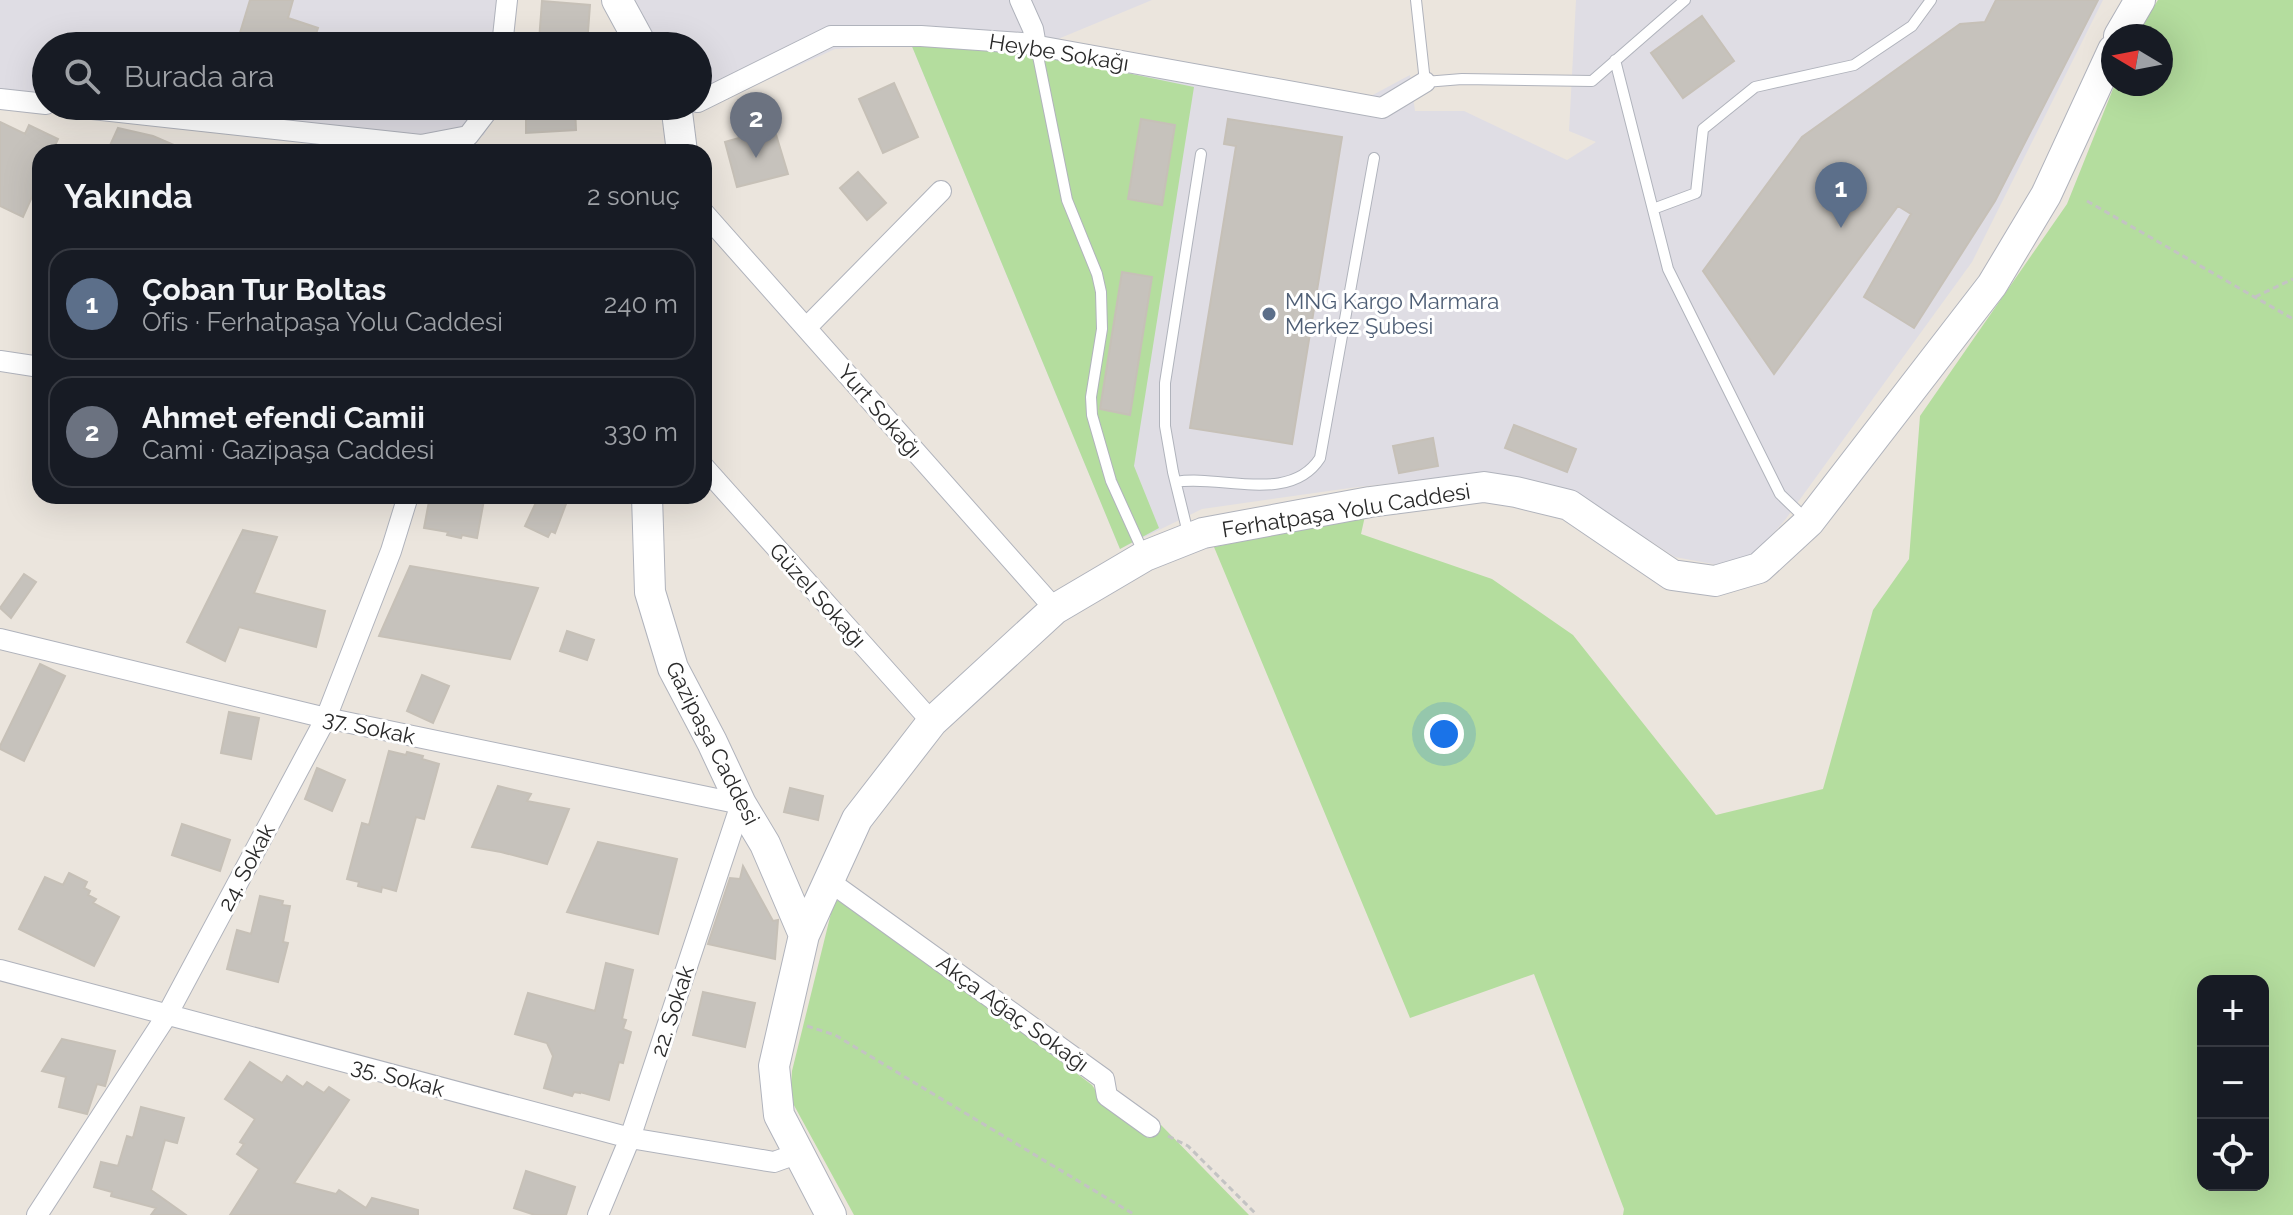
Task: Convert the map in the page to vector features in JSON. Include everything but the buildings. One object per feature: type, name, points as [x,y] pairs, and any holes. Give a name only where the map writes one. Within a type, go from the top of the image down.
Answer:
[{"type":"main road","points":[[617,0],[634,32]]},
{"type":"main road","points":[[2126,24],[2140,0]]},
{"type":"main road","name":"Ferhatpaşa Yolu Caddesi","points":[[831,1215],[779,1115],[774,1066],[804,935],[857,819],[932,722],[1055,609],[1145,556],[1203,533],[1370,502],[1484,487],[1569,505],[1672,575],[1715,581],[1759,568],[1809,522],[1992,285],[2046,195],[2101,76]]},
{"type":"main road","points":[[683,144],[684,120]]},
{"type":"main road","name":"Gazipaşa Caddesi","points":[[647,504],[650,592],[673,668],[741,804],[765,844],[804,935]]},
{"type":"street","points":[[504,32],[507,0]]},
{"type":"street","points":[[1020,0],[1033,29],[1036,46]]},
{"type":"street","name":"Heybe Sokağı","points":[[712,93],[831,36],[921,36],[1022,43],[1382,108],[1425,82]]},
{"type":"street","points":[[0,99],[32,102]]},
{"type":"street","points":[[193,120],[412,144]]},
{"type":"street","points":[[426,144],[468,136],[480,120]]},
{"type":"street","points":[[807,327],[941,191]]},
{"type":"street","name":"Yurt Sokağı","points":[[712,222],[1055,609]]},
{"type":"street","points":[[0,361],[32,366]]},
{"type":"street","name":"Güzel Sokağı","points":[[712,476],[932,722]]},
{"type":"street","name":"24. Sokak","points":[[37,1215],[167,1015],[326,718],[391,551],[406,504]]},
{"type":"street","name":"37. Sokak","points":[[0,639],[326,718],[741,804]]},
{"type":"street","name":"22. Sokak","points":[[598,1215],[630,1138],[741,804]]},
{"type":"street","name":"Akça Ağaç Sokağı","points":[[829,881],[1104,1079],[1107,1096],[1150,1127]]},
{"type":"street","name":"35. Sokak","points":[[0,970],[630,1138],[774,1162],[799,1153]]},
{"type":"lane","points":[[1416,0],[1425,82],[1462,79],[1592,81],[1685,0]]},
{"type":"lane","points":[[1653,209],[1696,193],[1703,129],[1755,87],[1854,65],[1912,26],[1931,0]]},
{"type":"lane","points":[[1036,46],[1067,200],[1097,274],[1101,292],[1102,329],[1091,397],[1092,415],[1111,481],[1145,556]]},
{"type":"lane","points":[[1615,60],[1668,269],[1780,494],[1809,522]]},
{"type":"lane","points":[[1188,539],[1165,426],[1165,383],[1201,154]]},
{"type":"lane","points":[[1176,482],[1196,479],[1280,484],[1308,472],[1320,458],[1374,158]]},
{"type":"path","points":[[2087,201],[2293,319]]},
{"type":"path","points":[[2255,297],[2293,279]]},
{"type":"path","points":[[784,1019],[835,1035],[1135,1215]]},
{"type":"path","points":[[1150,1127],[1188,1146],[1257,1215]]},
{"type":"shaded area","points":[[0,0],[512,0],[509,32],[32,32],[32,107],[0,103]]},
{"type":"shaded area","points":[[617,0],[1152,0],[1058,39],[1369,97],[1410,75],[1415,111],[1464,111],[1567,160],[1596,142],[1569,131],[1576,0],[2103,0],[1972,262],[1785,520],[1754,555],[1718,565],[1675,557],[1580,495],[1486,472],[1202,509],[1120,549],[911,44],[835,49],[712,105],[712,32],[632,32]]},
{"type":"shaded area","points":[[151,120],[491,120],[484,135],[459,144],[365,144]]},
{"type":"green space","points":[[2158,0],[2293,0],[2293,1215],[1623,1215],[1624,1209],[1534,974],[1410,1018],[1214,547],[1365,516],[1361,534],[1492,579],[1573,635],[1716,815],[1823,789],[1873,610],[1909,559],[1920,416],[2067,204],[2110,96],[2173,96],[2173,24],[2143,24]]},
{"type":"green space","points":[[911,44],[1022,51],[1194,87],[1134,466],[1159,528],[1120,549]]},
{"type":"green space","points":[[834,901],[849,901],[1092,1085],[1107,1107],[1148,1138],[1161,1125],[1249,1215],[854,1215],[790,1098],[792,1071]]},
{"type":"place","name":"Ahmet efendi Camii","points":[[756,158]]},
{"type":"place","name":"Çoban Tur Boltas","points":[[1841,228]]},
{"type":"place","name":"MNG Kargo Marmara Merkez Şubesi","points":[[1269,314]]}]
